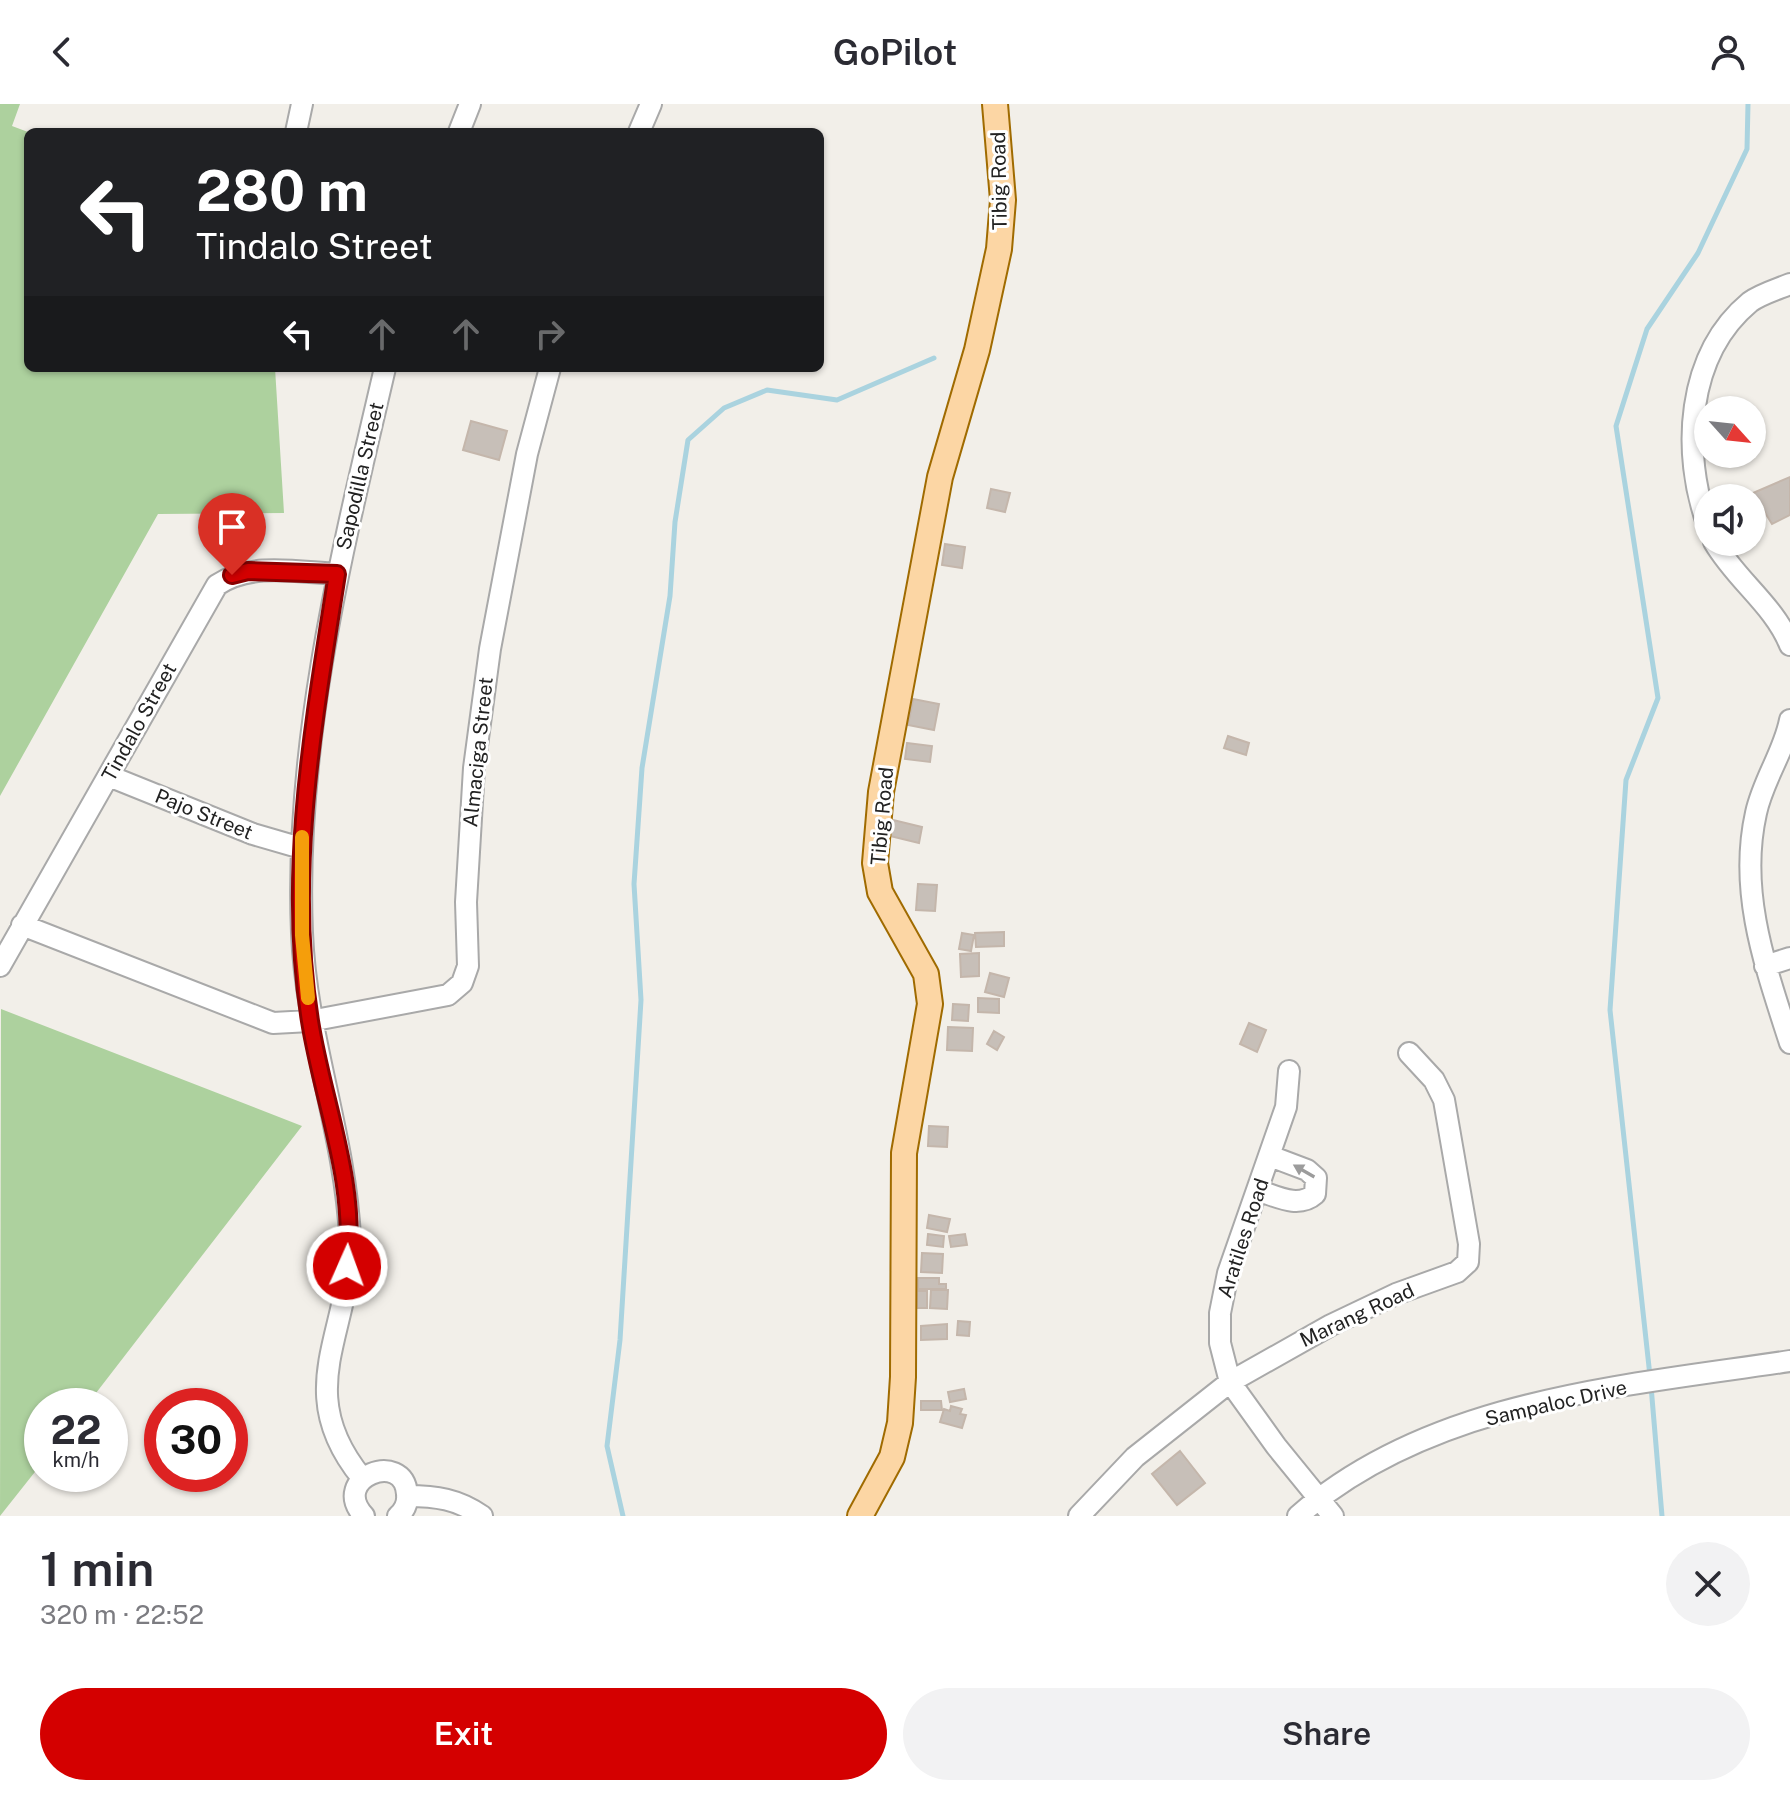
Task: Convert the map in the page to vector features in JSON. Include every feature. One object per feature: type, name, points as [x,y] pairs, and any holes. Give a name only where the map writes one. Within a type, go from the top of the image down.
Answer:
[{"type":"main road","name":"Tibig Road","points":[[860,1516],[892,1457],[900,1423],[904,1153],[930,1004],[926,974],[880,892],[875,863],[881,792],[940,477],[977,350],[999,249],[1003,200],[995,104]]},
{"type":"street","points":[[297,128],[302,104]]},
{"type":"street","points":[[461,128],[470,104]]},
{"type":"street","points":[[641,128],[651,104]]},
{"type":"street","points":[[1697,484],[1692,429],[1700,377],[1722,331],[1752,300],[1790,284]]},
{"type":"street","name":"Sapodilla Street","points":[[362,1478],[344,1456],[332,1427],[327,1398],[327,1361],[345,1288],[350,1244],[348,1195],[310,1021],[302,935],[301,848],[315,717],[337,574],[384,372]]},
{"type":"street","name":"Almaciga Street","points":[[22,925],[273,1023],[310,1021],[448,995],[462,983],[468,966],[466,902],[474,768],[490,649],[527,454],[549,372]]},
{"type":"street","points":[[1723,556],[1733,572],[1782,624],[1790,645]]},
{"type":"street","name":"Tindalo Street","points":[[0,966],[217,585],[232,575],[248,571],[337,574]]},
{"type":"street","points":[[1790,724],[1756,812],[1751,846],[1753,918],[1790,1043]]},
{"type":"street","name":"Pajo Street","points":[[109,776],[253,834],[301,848]]},
{"type":"street","points":[[1765,966],[1790,958]]},
{"type":"street","name":"Marang Road","points":[[1079,1516],[1135,1457],[1230,1382],[1331,1325],[1396,1294],[1457,1272],[1468,1262],[1469,1244],[1444,1100],[1434,1080],[1409,1053]]},
{"type":"street","name":"Aratiles Road","points":[[1289,1071],[1286,1107],[1228,1273],[1220,1313],[1220,1343],[1230,1382],[1276,1446],[1333,1516]]},
{"type":"street","points":[[1257,1190],[1297,1202],[1307,1201],[1315,1194],[1316,1178],[1307,1170],[1270,1156]]},
{"type":"street","name":"Sampaloc Drive","points":[[1298,1516],[1319,1498],[1396,1452],[1508,1409],[1592,1391],[1790,1361]]},
{"type":"street","points":[[359,1514],[355,1494],[362,1478],[378,1471],[395,1474],[406,1487],[407,1496],[398,1516]]},
{"type":"street","points":[[407,1496],[436,1496],[455,1501],[482,1516]]},
{"type":"green space","points":[[0,104],[20,104],[12,126],[24,130],[24,372],[275,372],[284,513],[158,514],[0,796]]},
{"type":"green space","points":[[1,1009],[302,1126],[100,1388],[24,1388],[24,1486],[0,1516]]},
{"type":"building","points":[[471,421],[507,431],[499,460],[463,450]]},
{"type":"building","points":[[1790,477],[1790,515],[1772,524],[1766,514],[1766,487]]},
{"type":"building","points":[[991,489],[1010,493],[1005,512],[987,508]]},
{"type":"building","points":[[945,544],[965,547],[962,568],[942,565]]},
{"type":"building","points":[[913,699],[939,704],[934,730],[908,725]]},
{"type":"building","points":[[1228,736],[1249,743],[1246,755],[1224,748]]},
{"type":"building","points":[[907,743],[932,746],[930,762],[905,759]]},
{"type":"building","points":[[889,819],[922,827],[919,843],[886,835]]},
{"type":"building","points":[[918,884],[937,885],[935,911],[916,910]]},
{"type":"building","points":[[1004,932],[1004,946],[976,947],[975,933]]},
{"type":"building","points":[[962,933],[974,935],[971,951],[959,949]]},
{"type":"building","points":[[979,953],[979,976],[961,977],[960,954]]},
{"type":"building","points":[[990,973],[1009,978],[1004,997],[985,992]]},
{"type":"building","points":[[978,998],[999,999],[999,1013],[978,1012]]},
{"type":"building","points":[[953,1004],[969,1005],[968,1021],[952,1020]]},
{"type":"building","points":[[1249,1023],[1266,1030],[1257,1052],[1240,1044]]},
{"type":"building","points":[[948,1027],[973,1028],[972,1051],[947,1050]]},
{"type":"building","points":[[994,1031],[1004,1037],[997,1050],[987,1044]]},
{"type":"building","points":[[929,1126],[948,1127],[947,1147],[928,1146]]},
{"type":"building","points":[[929,1215],[950,1219],[947,1232],[927,1228]]},
{"type":"building","points":[[928,1234],[944,1236],[943,1247],[927,1245]]},
{"type":"building","points":[[965,1234],[967,1245],[951,1247],[949,1236]]},
{"type":"building","points":[[922,1253],[943,1254],[942,1273],[921,1272]]},
{"type":"building","points":[[918,1278],[939,1278],[939,1284],[946,1284],[946,1289],[918,1289]]},
{"type":"building","points":[[931,1290],[948,1290],[947,1309],[930,1308]]},
{"type":"building","points":[[917,1291],[927,1291],[927,1308],[917,1308]]},
{"type":"building","points":[[958,1321],[970,1322],[969,1336],[957,1335]]},
{"type":"building","points":[[947,1324],[947,1339],[921,1340],[921,1326]]},
{"type":"building","points":[[964,1389],[966,1399],[950,1402],[948,1392]]},
{"type":"building","points":[[921,1401],[941,1401],[942,1410],[921,1410]]},
{"type":"building","points":[[951,1406],[962,1409],[960,1414],[966,1415],[962,1428],[940,1422],[944,1409],[950,1411]]},
{"type":"building","points":[[1180,1451],[1205,1483],[1177,1505],[1152,1474]]},
{"type":"waterway","points":[[1650,1376],[1610,1010],[1626,780],[1658,698],[1616,426],[1647,329],[1698,253],[1747,149],[1748,104]]},
{"type":"waterway","points":[[623,1516],[607,1446],[620,1340],[641,1000],[634,884],[642,768],[670,596],[675,522],[688,440],[724,408],[767,390],[837,400],[934,358]]},
{"type":"waterway","points":[[1651,1386],[1662,1516]]},
{"type":"slow traffic","points":[[302,837],[302,935],[308,998]]},
{"type":"route","points":[[232,575],[248,571],[337,574],[315,717],[301,848],[302,935],[310,1021],[348,1195],[350,1244],[347,1266]]}]
